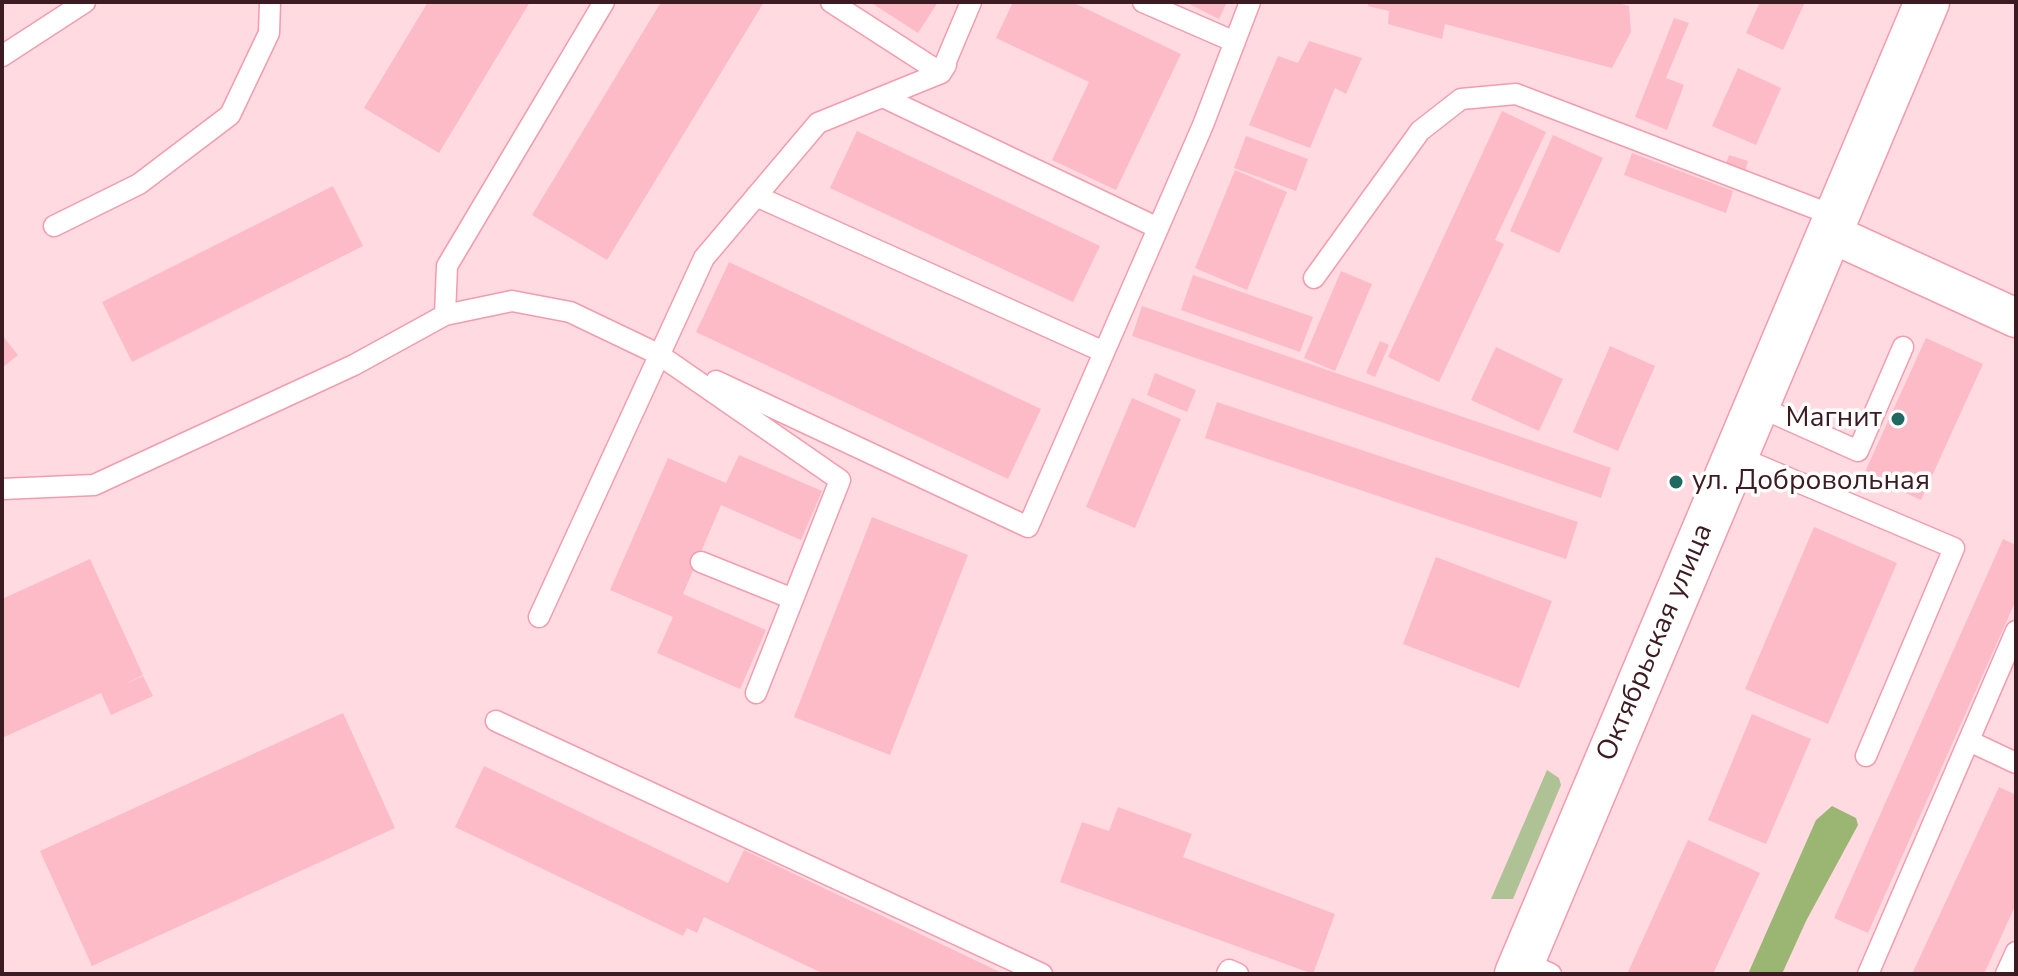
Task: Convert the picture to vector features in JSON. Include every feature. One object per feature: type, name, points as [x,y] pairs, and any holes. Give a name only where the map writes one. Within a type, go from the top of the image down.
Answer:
[{"type":"main road","name":"Октябрьская улица","points":[[1530,970],[1734,455],[1927,2]]},
{"type":"street","points":[[1831,224],[2016,318]]},
{"type":"lane","points":[[2,56],[85,2]]},
{"type":"lane","points":[[54,226],[139,184],[230,115],[269,33],[270,2]]},
{"type":"lane","points":[[445,315],[447,266],[604,2]]},
{"type":"lane","points":[[831,2],[941,73]]},
{"type":"lane","points":[[941,73],[971,2]]},
{"type":"lane","points":[[539,617],[704,258],[818,123],[941,73],[988,2]]},
{"type":"lane","points":[[1143,2],[1235,42]]},
{"type":"lane","points":[[2,489],[94,485],[354,365],[445,315],[512,301],[570,312],[1028,527],[1158,228],[1250,2]]},
{"type":"lane","points":[[1314,278],[1420,131],[1461,99],[1516,94],[1831,224]]},
{"type":"lane","points":[[883,97],[1158,228]]},
{"type":"lane","points":[[756,196],[1104,352]]},
{"type":"lane","points":[[1755,405],[1858,451],[1903,347]]},
{"type":"lane","points":[[658,354],[840,480],[756,693]]},
{"type":"lane","points":[[1734,455],[1954,548],[1866,756]]},
{"type":"lane","points":[[701,562],[793,599]]},
{"type":"lane","points":[[1868,974],[2016,631]]},
{"type":"lane","points":[[496,721],[1042,974]]},
{"type":"lane","points":[[1969,741],[2016,763]]},
{"type":"lane","points":[[2006,974],[2016,952]]},
{"type":"lane","points":[[1227,974],[1229,970],[1238,974]]},
{"type":"green space","points":[[1547,770],[1559,778],[1561,785],[1513,899],[1491,899]]},
{"type":"green space","points":[[1832,806],[1856,818],[1858,825],[1806,921],[1782,974],[1748,974],[1816,820]]},
{"type":"building","points":[[428,2],[530,2],[439,153],[364,108]]},
{"type":"building","points":[[661,2],[764,2],[607,260],[532,215]]},
{"type":"building","points":[[870,2],[938,2],[918,33]]},
{"type":"building","points":[[1013,2],[1072,2],[1181,54],[1116,190],[1052,160],[1089,82],[996,38]]},
{"type":"building","points":[[1185,2],[1227,2],[1219,19]]},
{"type":"building","points":[[1368,2],[1614,2],[1629,6],[1631,32],[1612,68],[1445,24],[1442,39],[1388,24],[1389,11],[1368,6]]},
{"type":"building","points":[[1760,2],[1805,2],[1783,50],[1746,33]]},
{"type":"building","points":[[1674,18],[1689,23],[1666,78],[1684,85],[1667,130],[1635,117]]},
{"type":"building","points":[[1309,41],[1362,58],[1346,94],[1335,88],[1310,148],[1249,125],[1278,56],[1298,63]]},
{"type":"building","points":[[1738,68],[1781,88],[1756,145],[1712,126]]},
{"type":"building","points":[[1502,111],[1546,132],[1495,240],[1504,244],[1439,382],[1388,357]]},
{"type":"building","points":[[857,131],[1100,246],[1073,302],[830,188]]},
{"type":"building","points":[[1553,135],[1603,158],[1559,253],[1510,231]]},
{"type":"building","points":[[1246,136],[1308,159],[1296,191],[1234,168]]},
{"type":"building","points":[[1632,153],[1733,191],[1726,213],[1624,175]]},
{"type":"building","points":[[1729,155],[1748,161],[1745,172],[1725,166]]},
{"type":"building","points":[[1235,170],[1287,192],[1247,290],[1195,268]]},
{"type":"building","points":[[333,186],[363,246],[132,362],[102,302]]},
{"type":"building","points":[[729,262],[1041,409],[1008,479],[696,332]]},
{"type":"building","points":[[1341,271],[1372,284],[1335,371],[1304,358]]},
{"type":"building","points":[[1193,275],[1313,317],[1300,352],[1181,310]]},
{"type":"building","points":[[1142,306],[1611,468],[1601,498],[1132,336]]},
{"type":"building","points":[[2,335],[18,355],[2,368]]},
{"type":"building","points":[[1926,338],[1983,364],[1921,500],[1864,474]]},
{"type":"building","points":[[1380,341],[1389,345],[1375,377],[1366,373]]},
{"type":"building","points":[[1610,346],[1655,366],[1618,451],[1573,432]]},
{"type":"building","points":[[1496,347],[1563,379],[1539,431],[1471,400]]},
{"type":"building","points":[[1155,373],[1196,390],[1187,412],[1147,395]]},
{"type":"building","points":[[1132,398],[1181,419],[1135,528],[1086,507]]},
{"type":"building","points":[[1217,402],[1578,522],[1566,559],[1205,438]]},
{"type":"building","points":[[739,455],[822,491],[801,540],[721,505],[683,594],[766,630],[740,689],[657,653],[673,617],[610,590],[668,458],[726,483]]},
{"type":"building","points":[[872,517],[968,555],[890,755],[794,717]]},
{"type":"building","points":[[1814,527],[1897,563],[1828,724],[1745,689]]},
{"type":"building","points":[[2003,539],[2016,545],[2016,600],[1868,933],[1834,918]]},
{"type":"building","points":[[1436,557],[1552,601],[1519,688],[1403,644]]},
{"type":"building","points":[[90,559],[143,675],[123,685],[143,676],[153,696],[111,715],[101,693],[2,738],[2,599]]},
{"type":"building","points":[[343,713],[395,828],[92,966],[40,851]]},
{"type":"building","points":[[1752,714],[1811,739],[1766,844],[1708,820]]},
{"type":"building","points":[[484,766],[728,883],[744,850],[1004,974],[824,974],[704,917],[697,933],[687,928],[683,936],[455,827]]},
{"type":"building","points":[[1999,787],[2016,795],[2016,904],[1984,974],[1912,974]]},
{"type":"building","points":[[1118,807],[1192,834],[1183,857],[1335,914],[1313,974],[1060,882],[1082,822],[1109,831]]},
{"type":"building","points":[[1688,840],[1760,873],[1713,974],[1627,974]]},
{"type":"place","name":"Магнит","points":[[1898,419]]},
{"type":"place","name":"ул. Добровольная","points":[[1676,482]]}]
